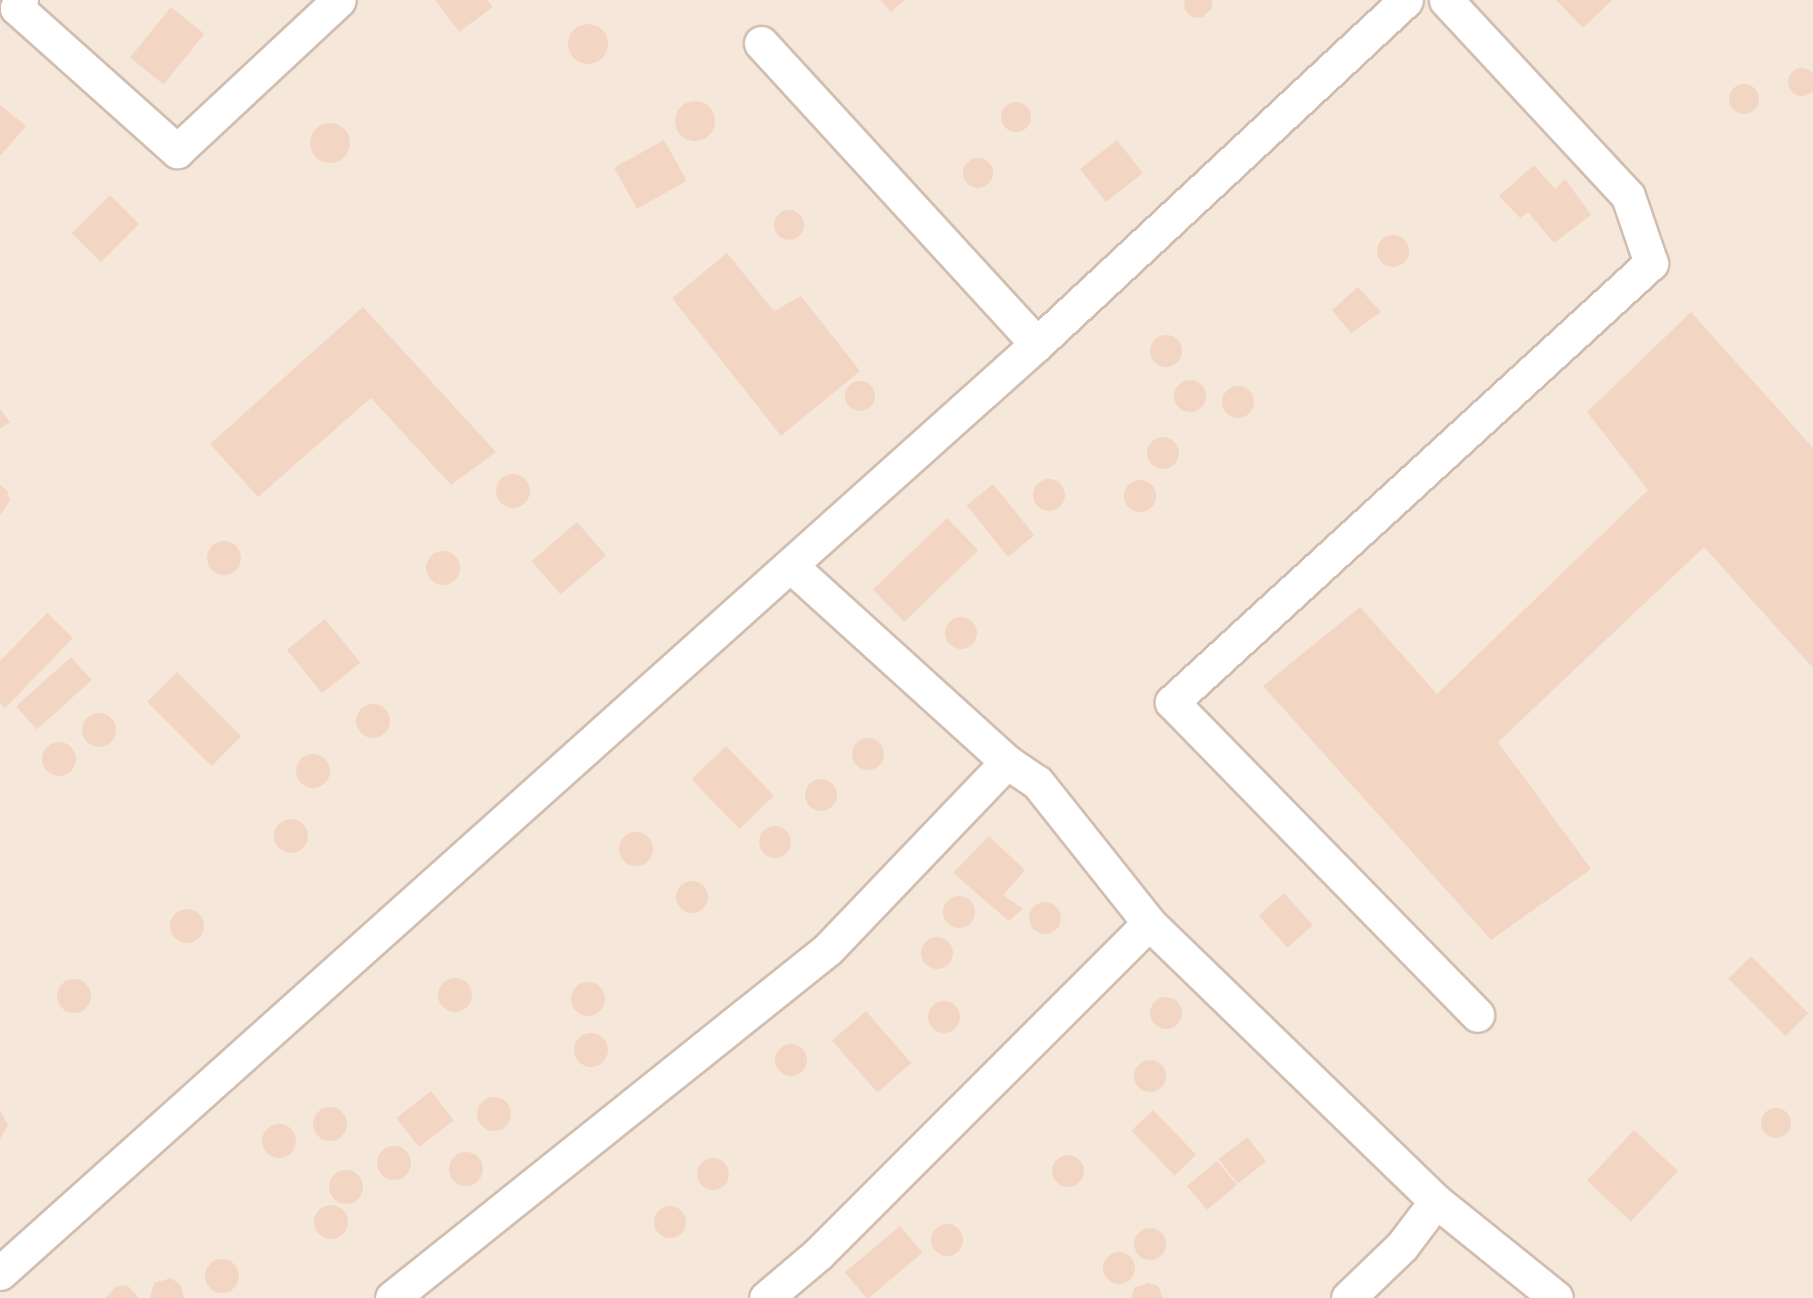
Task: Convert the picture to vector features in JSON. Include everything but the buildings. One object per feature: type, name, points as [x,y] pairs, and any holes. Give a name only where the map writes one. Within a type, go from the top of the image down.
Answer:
[{"type":"street","points":[[21,0],[17,8],[177,151],[339,0]]},
{"type":"street","points":[[0,1273],[1037,344],[1406,0]]},
{"type":"street","points":[[1446,0],[1629,196],[1651,263],[1172,702],[1477,1016]]},
{"type":"street","points":[[762,43],[1037,344]]},
{"type":"street","points":[[791,566],[1007,762],[1037,782],[1149,923],[1436,1201],[1556,1298]]},
{"type":"street","points":[[392,1298],[828,949],[1007,762]]},
{"type":"street","points":[[766,1298],[818,1254],[1149,923]]},
{"type":"street","points":[[1348,1298],[1402,1246],[1436,1201]]},
{"type":"shaded area","points":[[0,0],[1813,0],[1813,1298],[0,1298]]}]
